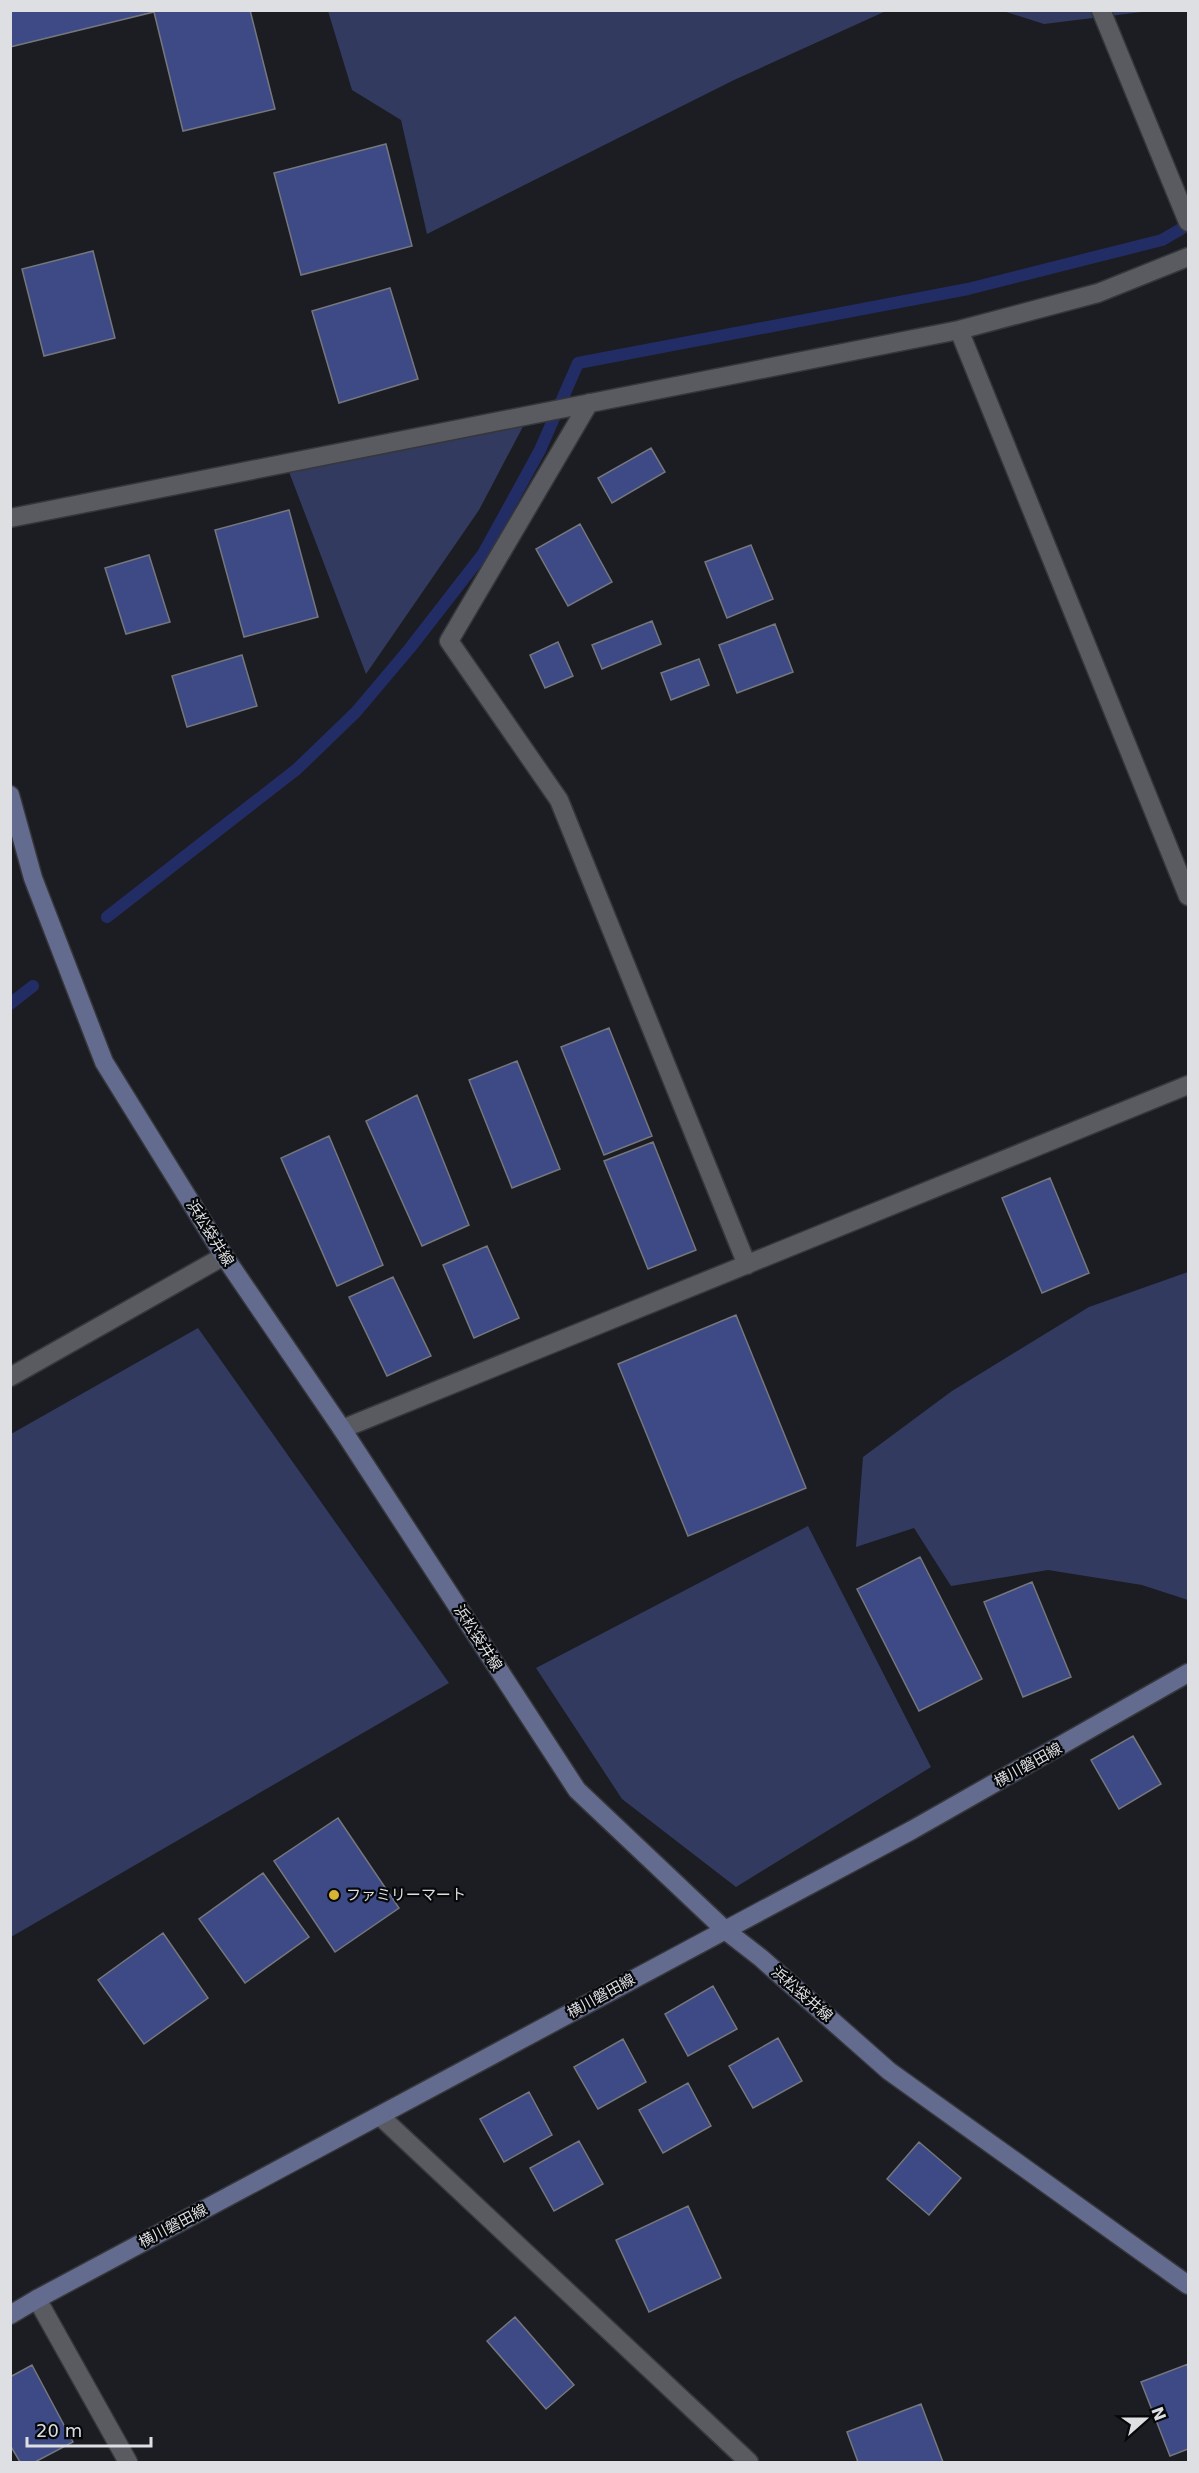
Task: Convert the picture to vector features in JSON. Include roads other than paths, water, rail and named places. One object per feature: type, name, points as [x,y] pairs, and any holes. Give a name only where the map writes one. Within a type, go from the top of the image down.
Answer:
[{"type":"main road","name":"浜松袋井線","points":[[10,795],[33,878],[104,1062],[224,1256],[342,1430],[577,1790],[725,1930],[761,1958],[889,2071],[1188,2285]]},
{"type":"main road","name":"横川磐田線","points":[[10,2315],[912,1830],[1188,1673]]},
{"type":"street","points":[[1101,10],[1188,222]]},
{"type":"street","points":[[10,518],[959,330],[1098,292],[1188,257]]},
{"type":"street","points":[[959,330],[1188,896]]},
{"type":"street","points":[[589,403],[449,641],[559,800],[747,1265]]},
{"type":"street","points":[[342,1430],[1188,1085]]},
{"type":"street","points":[[10,1377],[224,1256]]},
{"type":"street","points":[[380,2116],[749,2463]]},
{"type":"street","points":[[37,2299],[128,2463]]},
{"type":"waterway","points":[[107,917],[297,769],[356,712],[410,648],[483,554],[540,450],[578,363],[968,289],[1162,240],[1188,225]]},
{"type":"waterway","points":[[10,1004],[33,986]]},
{"type":"place","name":"ファミリーマート","points":[[334,1895]]}]
